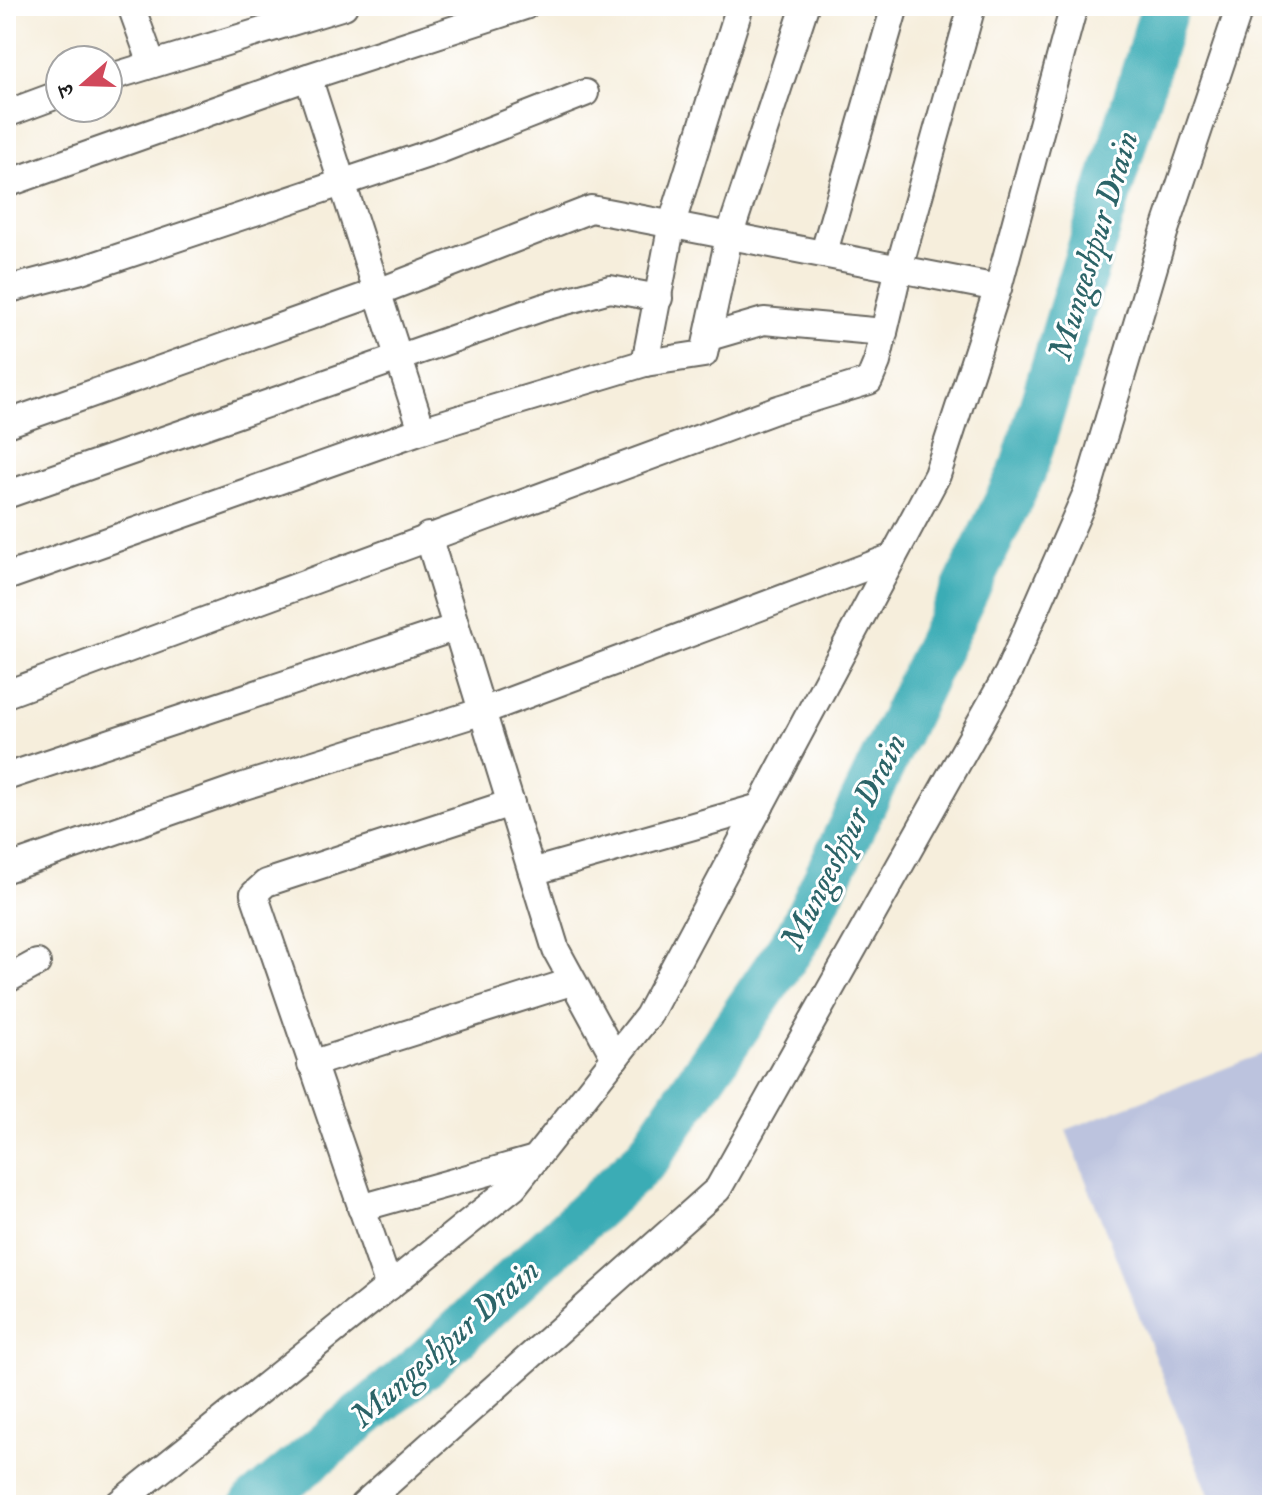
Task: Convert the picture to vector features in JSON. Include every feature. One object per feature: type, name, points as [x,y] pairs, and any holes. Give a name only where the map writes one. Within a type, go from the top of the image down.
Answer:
[{"type":"street","points":[[131,6],[152,64]]},
{"type":"street","points":[[124,73],[344,6]]},
{"type":"street","points":[[6,184],[308,77],[525,6]]},
{"type":"street","points":[[645,363],[672,223],[740,6]]},
{"type":"street","points":[[6,577],[422,430],[645,363],[697,357],[707,351],[729,237],[805,6]]},
{"type":"street","points":[[824,252],[895,6]]},
{"type":"street","points":[[6,694],[778,409],[869,381],[972,6]]},
{"type":"street","points":[[117,1505],[514,1186],[648,1016],[937,475],[998,288],[1074,6]]},
{"type":"street","points":[[363,1505],[718,1189],[1008,673],[1087,492],[1164,233],[1240,6]]},
{"type":"street","points":[[308,77],[422,430]]},
{"type":"street","points":[[6,290],[78,271],[437,151],[585,93]]},
{"type":"street","points":[[6,114],[44,100]]},
{"type":"street","points":[[6,424],[378,292],[591,209],[998,288]]},
{"type":"street","points":[[6,495],[398,360],[493,322],[610,289],[659,298]]},
{"type":"street","points":[[709,337],[764,321],[884,332]]},
{"type":"street","points":[[428,536],[556,950],[615,1058]]},
{"type":"street","points":[[6,869],[241,787],[480,712],[893,557]]},
{"type":"street","points":[[6,777],[454,628]]},
{"type":"street","points":[[389,1287],[256,905],[257,888],[511,803]]},
{"type":"street","points":[[532,872],[760,807]]},
{"type":"street","points":[[6,980],[37,963]]},
{"type":"street","points":[[311,1064],[571,982]]},
{"type":"street","points":[[361,1208],[535,1159]]},
{"type":"shaded area","points":[[1272,1050],[1272,1505],[1213,1505],[1066,1130]]},
{"type":"waterway","name":"Mungeshpur Drain","points":[[254,1505],[426,1363],[646,1159],[800,934],[1023,470],[1165,6]]}]
